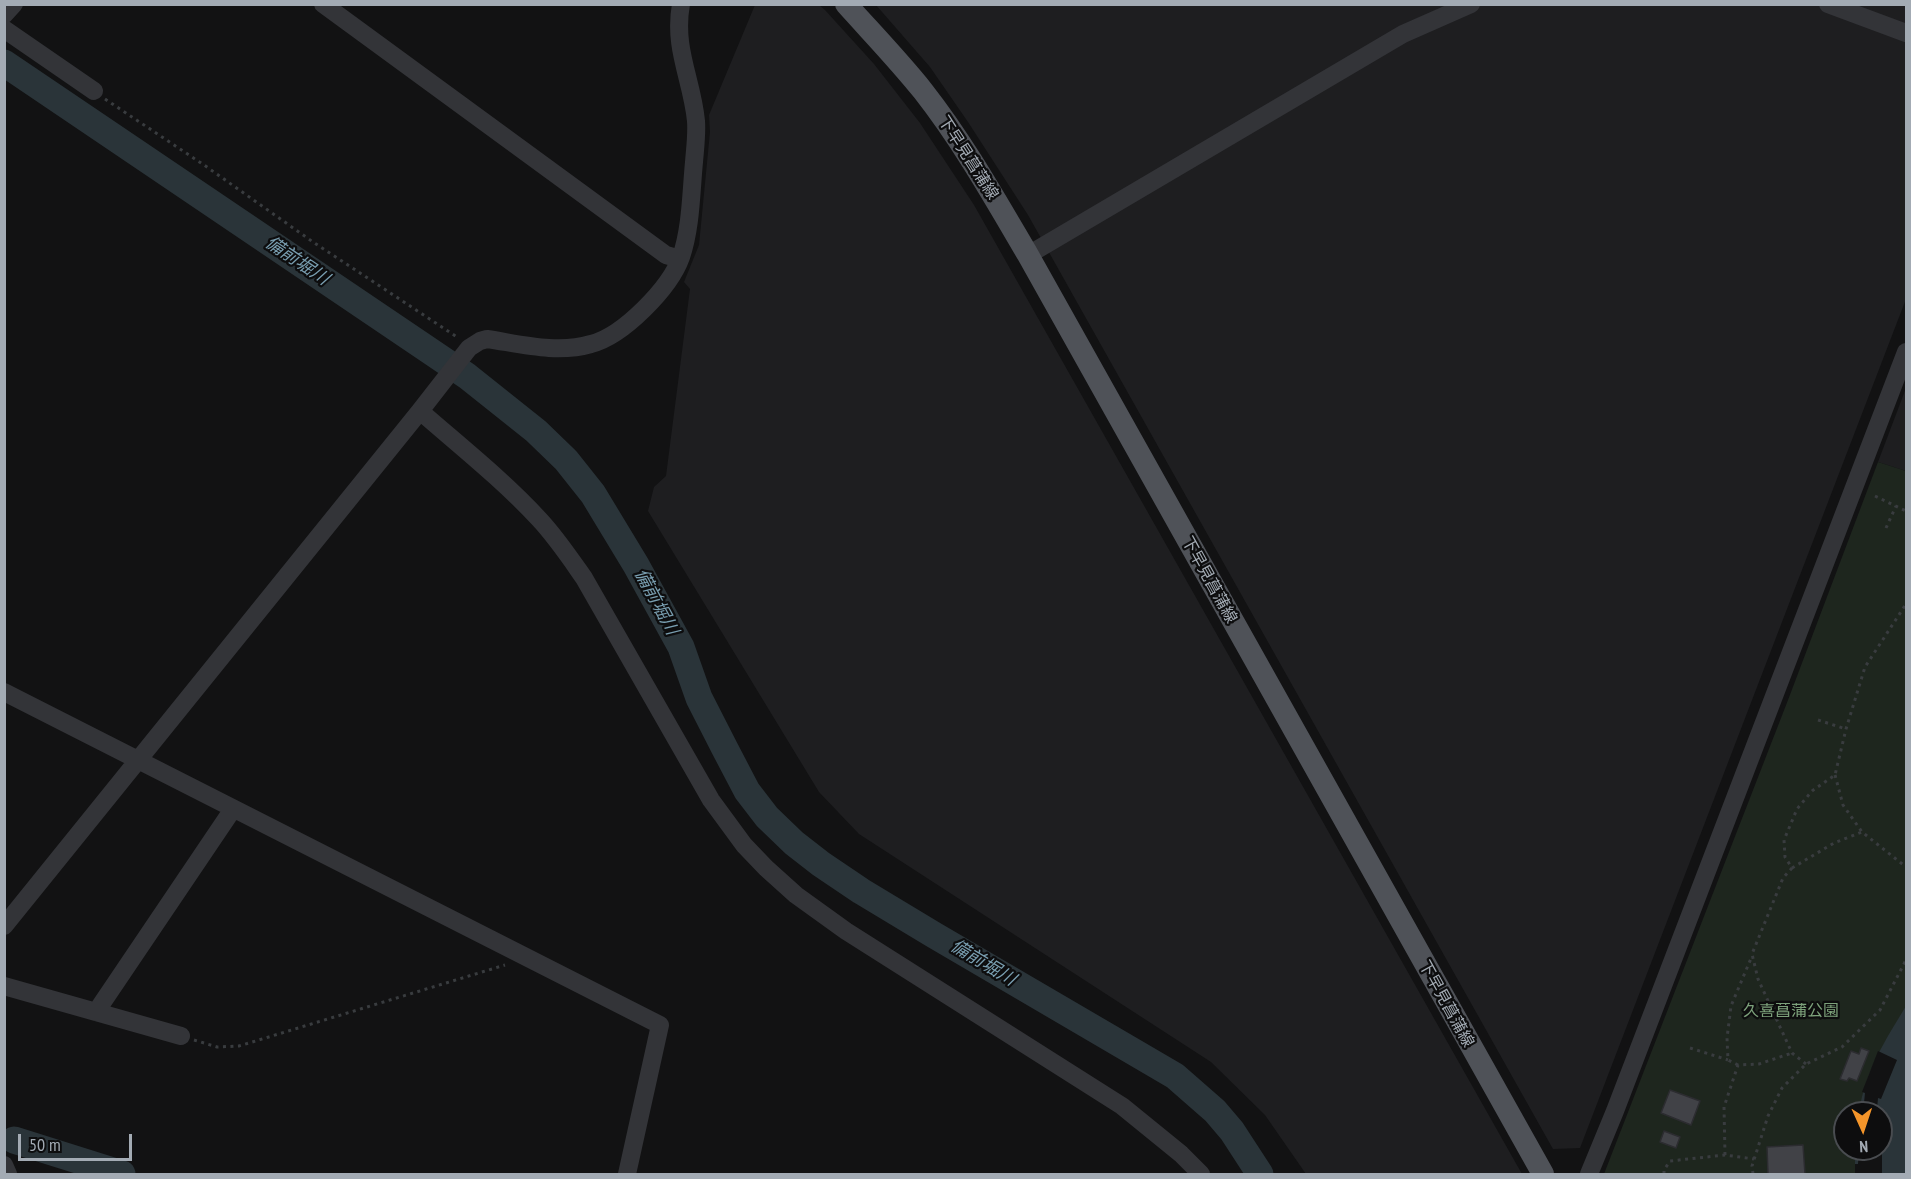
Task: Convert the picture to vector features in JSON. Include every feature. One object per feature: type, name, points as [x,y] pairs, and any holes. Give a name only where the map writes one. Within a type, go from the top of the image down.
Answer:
[{"type":"main road","name":"下早見菖蒲線","points":[[846,4],[923,91],[957,139],[1028,255],[1543,1174]]},
{"type":"street","points":[[4,15],[14,4]]},
{"type":"street","points":[[323,4],[666,255],[680,260]]},
{"type":"street","points":[[4,926],[470,348],[487,339],[544,348],[590,345],[610,338],[633,321],[661,289],[680,260],[687,236],[696,125],[693,96],[680,48],[681,4]]},
{"type":"street","points":[[1028,255],[1403,34],[1471,4]]},
{"type":"street","points":[[1828,4],[1906,33]]},
{"type":"street","points":[[4,29],[94,91]]},
{"type":"street","points":[[1589,1174],[1906,352]]},
{"type":"street","points":[[425,405],[539,519],[562,548],[584,578],[711,800],[744,845],[766,868],[796,895],[846,931],[1122,1106],[1181,1154],[1201,1174]]},
{"type":"street","points":[[4,692],[660,1025],[627,1174]]},
{"type":"street","points":[[96,1012],[233,809]]},
{"type":"street","points":[[4,986],[181,1036]]},
{"type":"street","points":[[4,1165],[8,1174]]},
{"type":"path","points":[[94,91],[470,348]]},
{"type":"path","points":[[1875,496],[1906,511]]},
{"type":"path","points":[[1886,528],[1896,506]]},
{"type":"path","points":[[1906,604],[1865,667],[1835,775],[1843,806],[1862,832],[1906,867]]},
{"type":"path","points":[[1818,720],[1846,729]]},
{"type":"path","points":[[1792,868],[1785,857],[1784,840],[1797,809],[1812,791],[1835,775]]},
{"type":"path","points":[[1728,1060],[1727,1038],[1731,1006],[1783,878],[1792,868],[1834,843],[1862,832]]},
{"type":"path","points":[[181,1036],[217,1047],[239,1046],[518,961],[522,954]]},
{"type":"path","points":[[1752,954],[1758,979],[1792,1053],[1806,1064]]},
{"type":"path","points":[[1753,1174],[1752,1166],[1768,1116],[1782,1088],[1806,1064],[1842,1047],[1880,1010],[1906,960]]},
{"type":"path","points":[[1690,1048],[1738,1065],[1759,1064],[1792,1053]]},
{"type":"path","points":[[1725,1155],[1724,1107],[1738,1065]]},
{"type":"path","points":[[1665,1174],[1664,1170],[1670,1161],[1725,1155],[1754,1159]]},
{"type":"shaded area","points":[[755,5],[819,5],[825,10],[874,64],[920,123],[974,205],[1522,1174],[1306,1174],[1265,1115],[1211,1062],[859,834],[819,792],[648,511],[654,487],[666,476],[690,289],[684,282],[699,245],[710,132],[709,115]]},
{"type":"shaded area","points":[[876,5],[1906,5],[1906,299],[1580,1148],[1553,1149],[1028,215],[930,67]]},
{"type":"shaded area","points":[[1906,388],[1906,471],[1878,462]]},
{"type":"shaded area","points":[[1906,1006],[1906,1174],[1855,1174],[1855,1161],[1893,1161],[1893,1101],[1861,1101],[1866,1083],[1883,1044]]},
{"type":"green space","name":"久喜菖蒲公園","points":[[1878,462],[1906,471],[1906,1174],[1604,1174]]},
{"type":"pier","points":[[1878,1051],[1897,1060],[1881,1099],[1864,1101],[1865,1093],[1862,1092]]},
{"type":"pier","points":[[1858,1161],[1882,1161],[1882,1174],[1855,1174],[1855,1164],[1858,1164]]},
{"type":"building","points":[[1861,1048],[1869,1051],[1857,1081],[1849,1078],[1847,1081],[1840,1079],[1851,1051],[1859,1054]]},
{"type":"building","points":[[1670,1090],[1700,1101],[1691,1125],[1661,1113]]},
{"type":"building","points":[[1664,1131],[1680,1137],[1676,1148],[1660,1142]]},
{"type":"building","points":[[1803,1145],[1805,1174],[1768,1174],[1767,1147]]},
{"type":"waterway","name":"備前堀川","points":[[4,63],[467,376],[536,431],[566,460],[593,494],[636,565],[681,647],[699,698],[724,747],[747,791],[767,817],[794,843],[861,891],[1175,1076],[1215,1111],[1232,1131],[1260,1174]]},
{"type":"waterway","points":[[14,1140],[122,1174]]}]
